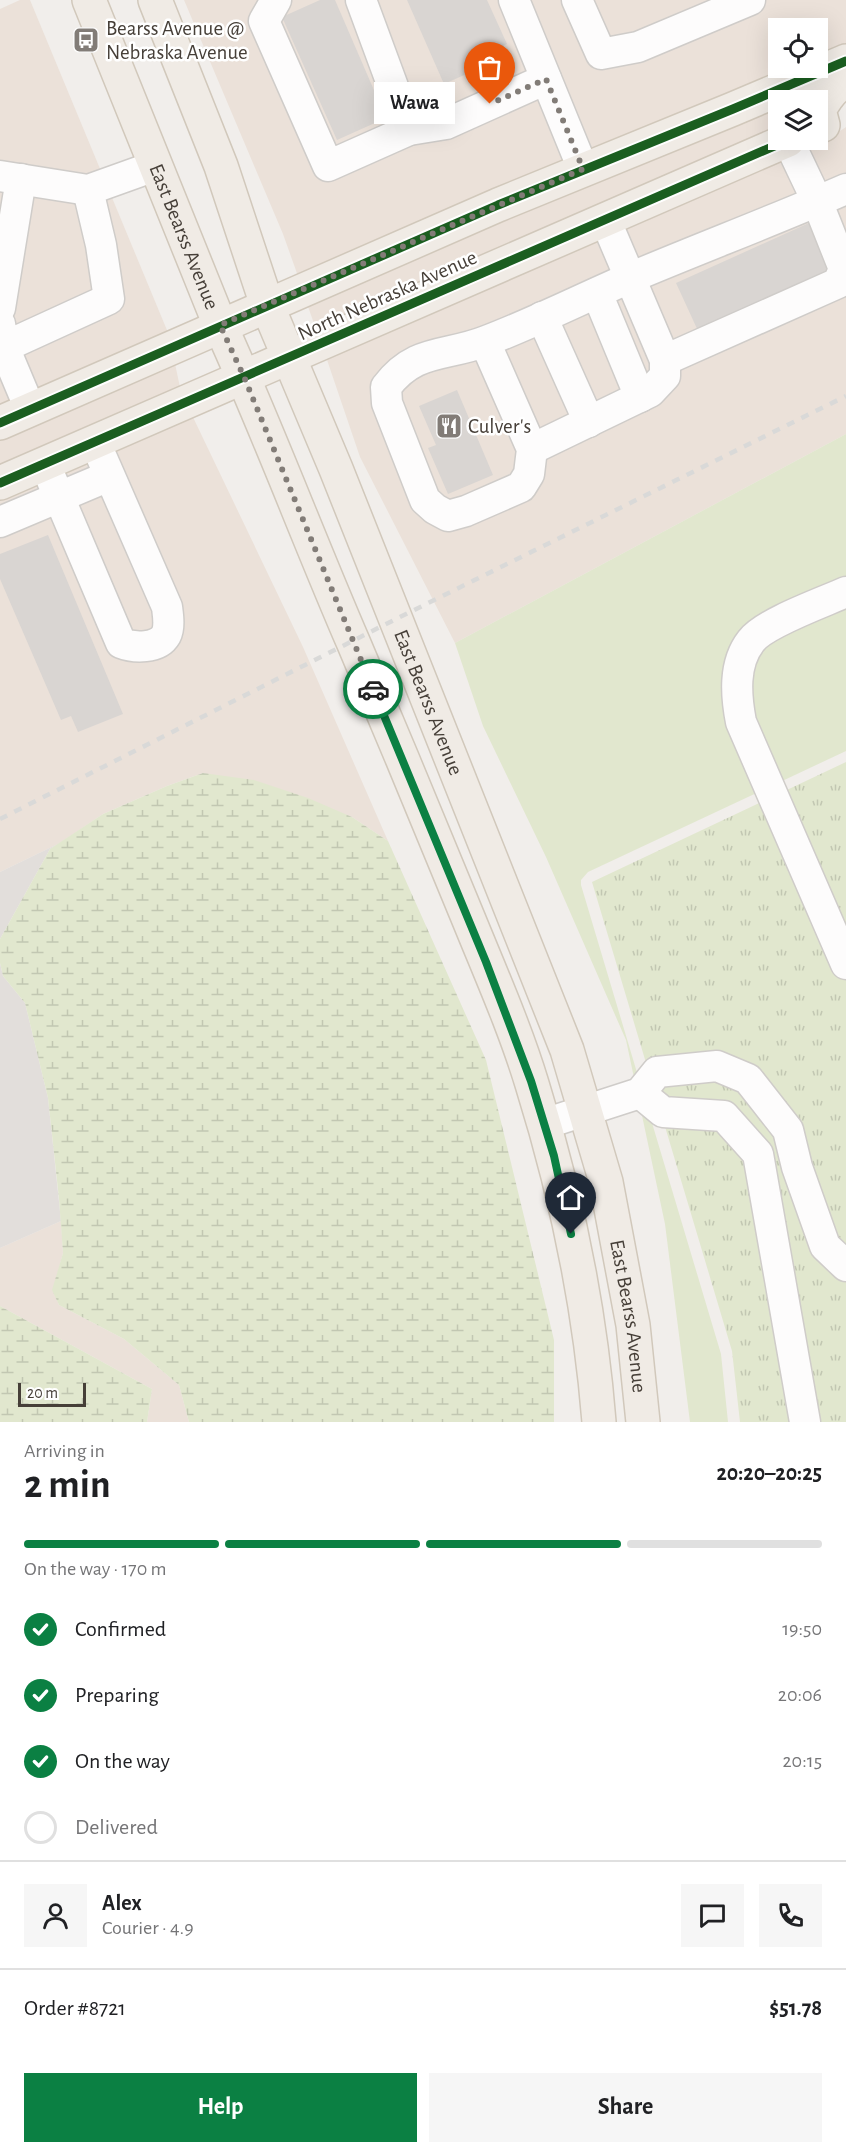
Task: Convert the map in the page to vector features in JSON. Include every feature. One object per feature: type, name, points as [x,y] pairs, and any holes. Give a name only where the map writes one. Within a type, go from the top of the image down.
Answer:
[{"type":"main road","name":"East Bearss Avenue","points":[[89,0],[220,325],[244,377],[486,962],[531,1081],[554,1156],[576,1253],[595,1372],[599,1422]]},
{"type":"main road","name":"East Bearss Avenue","points":[[155,0],[221,166],[267,305],[336,469],[567,1050],[606,1182],[633,1325],[642,1422]]},
{"type":"main road","name":"North Nebraska Avenue","points":[[0,423],[220,325],[583,169],[846,61]]},
{"type":"main road","points":[[829,122],[819,110],[826,96],[846,81]]},
{"type":"main road","name":"North Nebraska Avenue","points":[[0,483],[768,149]]},
{"type":"lane","points":[[276,0],[264,21],[328,166],[409,130],[446,124],[546,79]]},
{"type":"lane","points":[[361,0],[409,130]]},
{"type":"lane","points":[[514,0],[583,169]]},
{"type":"lane","points":[[577,0],[602,54],[638,47],[750,0]]},
{"type":"lane","points":[[665,360],[838,283],[844,269],[817,201],[793,150]]},
{"type":"lane","points":[[0,308],[10,178],[88,190],[155,166]]},
{"type":"lane","points":[[485,342],[532,449],[529,474],[521,487],[466,511],[448,516],[435,509],[426,500],[387,403],[386,387],[394,375],[407,364],[485,342],[631,278],[846,189]]},
{"type":"lane","points":[[30,410],[1,340],[110,299],[101,244],[88,190]]},
{"type":"lane","points":[[532,449],[650,392],[665,376],[665,360],[605,219]]},
{"type":"lane","points":[[597,293],[640,397]]},
{"type":"lane","points":[[542,317],[589,422]]},
{"type":"lane","points":[[45,464],[121,643],[143,647],[161,640],[166,635],[167,606],[95,442]]},
{"type":"lane","points":[[0,522],[110,476]]},
{"type":"lane","points":[[846,592],[776,622],[751,640],[739,667],[736,694],[741,722],[846,964]]},
{"type":"lane","points":[[544,1124],[640,1093],[657,1072],[708,1066],[723,1068],[748,1079],[788,1130],[797,1167],[825,1246],[846,1266]]},
{"type":"lane","points":[[703,1114],[708,1066]]},
{"type":"lane","points":[[640,1093],[663,1112],[724,1116],[758,1154],[805,1422]]},
{"type":"lane","points":[[761,1173],[797,1167]]},
{"type":"lane","points":[[776,1257],[825,1246]]},
{"type":"shaded area","points":[[20,0],[30,0],[169,335],[0,410],[0,9]]},
{"type":"shaded area","points":[[184,0],[846,0],[846,48],[828,56],[828,18],[768,18],[768,78],[777,78],[299,279],[283,234]]},
{"type":"shaded area","points":[[768,107],[768,135],[317,332],[306,301]]},
{"type":"shaded area","points":[[846,127],[846,434],[455,643],[360,457],[325,354],[794,150],[828,150],[828,135]]},
{"type":"shaded area","points":[[174,359],[181,392],[0,471],[0,436]]},
{"type":"shaded area","points":[[191,413],[303,647],[388,841],[352,817],[203,773],[103,814],[60,843],[0,872],[0,496]]},
{"type":"shaded area","points":[[60,843],[50,849],[0,939],[0,872]]},
{"type":"shaded area","points":[[0,963],[3,976],[25,1003],[48,1098],[61,1221],[0,1248]]},
{"type":"shaded area","points":[[61,1221],[63,1253],[53,1290],[59,1305],[124,1339],[179,1385],[189,1422],[147,1422],[152,1389],[0,1306],[0,1248]]},
{"type":"green space","points":[[846,434],[846,751],[588,872],[581,880],[721,1354],[728,1422],[690,1422],[665,1224],[626,1040],[546,857],[483,726],[455,643]]},
{"type":"green space","points":[[846,762],[846,1422],[740,1422],[732,1351],[592,882]]},
{"type":"green space","points":[[203,773],[254,780],[308,798],[352,817],[388,841],[486,1060],[554,1340],[554,1422],[189,1422],[179,1385],[124,1339],[59,1305],[52,1290],[63,1253],[48,1098],[25,1003],[3,976],[0,963],[0,939],[50,849],[103,814]]},
{"type":"green space","points":[[0,1306],[152,1389],[147,1422],[0,1422]]},
{"type":"building","points":[[320,0],[335,0],[386,118],[337,140],[282,17]]},
{"type":"building","points":[[407,0],[487,0],[507,44],[494,50],[498,60],[444,84]]},
{"type":"building","points":[[809,223],[831,273],[699,333],[676,283]]},
{"type":"building","name":"Culver's","points":[[457,390],[493,475],[448,494],[428,448],[436,445],[419,406]]},
{"type":"building","points":[[48,535],[123,714],[78,732],[71,716],[61,720],[0,579],[0,554]]},
{"type":"railway","points":[[0,819],[846,396]]},
{"type":"cycle path","points":[[0,423],[498,205],[846,61]]},
{"type":"cycle path","points":[[0,483],[768,149]]},
{"type":"way so far","points":[[373,689],[244,377],[220,325],[583,169],[546,79],[490,104]]},
{"type":"place","name":"Bearss Avenue @ Nebraska Avenue","points":[[86,40]]},
{"type":"place","name":"Wawa","points":[[490,104]]},
{"type":"place","name":"Culver's","points":[[449,426]]},
{"type":"route","points":[[373,689],[510,1023],[554,1156],[571,1234]]}]
